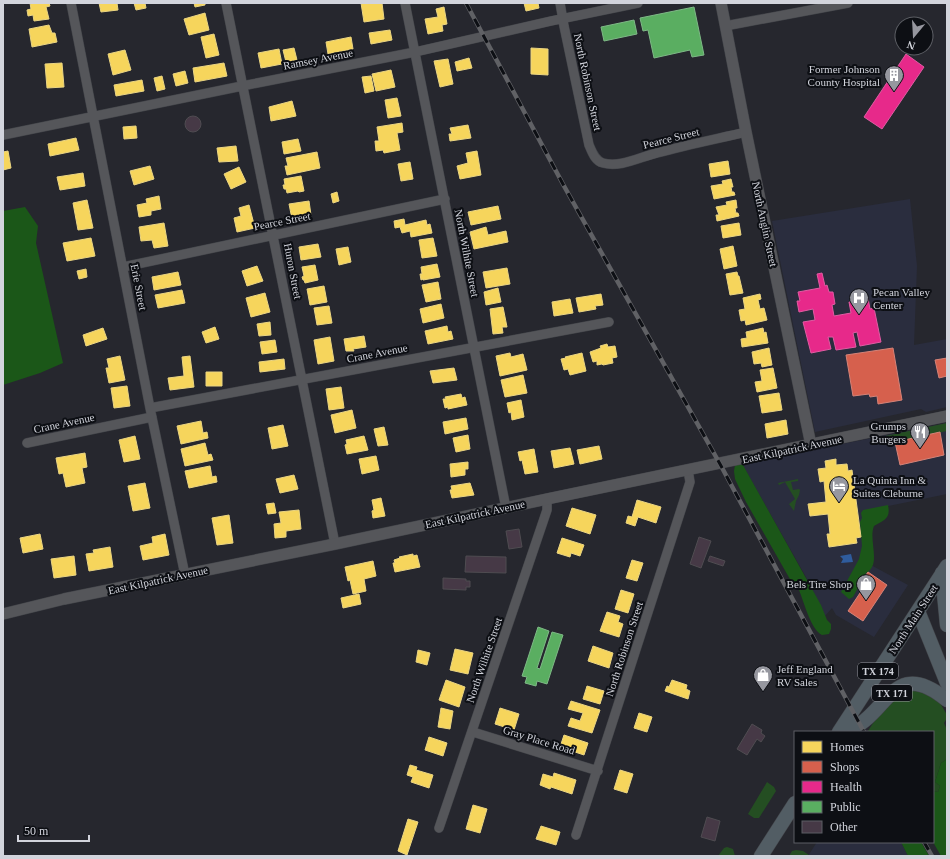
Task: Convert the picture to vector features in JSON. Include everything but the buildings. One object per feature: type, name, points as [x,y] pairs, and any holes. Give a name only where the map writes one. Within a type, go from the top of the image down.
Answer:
[{"type":"main road","name":"North Main Street","points":[[840,731],[945,570]]},
{"type":"main road","points":[[945,570],[947,625]]},
{"type":"main road","points":[[918,611],[947,683]]},
{"type":"main road","name":"TX 171","points":[[847,731],[862,723],[874,712],[888,695],[905,684],[912,683],[925,686],[938,692],[947,700]]},
{"type":"main road","points":[[761,856],[794,805]]},
{"type":"street","name":"Erie Street","points":[[71,3],[151,412],[185,575]]},
{"type":"street","name":"Huron Street","points":[[226,3],[335,544]]},
{"type":"street","name":"North Wilhite Street","points":[[405,3],[506,508]]},
{"type":"street","name":"North Robinson Street","points":[[560,3],[589,145],[594,157],[601,163]]},
{"type":"street","name":"Ramsey Avenue","points":[[3,135],[415,52],[563,18],[638,3]]},
{"type":"street","name":"North Anglin Street","points":[[721,3],[746,132],[811,445]]},
{"type":"street","points":[[725,26],[848,3]]},
{"type":"street","name":"Pearce Street","points":[[601,163],[619,164],[656,153],[746,132]]},
{"type":"street","name":"Pearce Street","points":[[123,267],[445,200]]},
{"type":"street","name":"Crane Avenue","points":[[27,443],[151,412],[302,380],[609,322]]},
{"type":"street","name":"East Kilpatrick Avenue","points":[[3,614],[64,599],[947,416]]},
{"type":"street","name":"North Robinson Street","points":[[576,834],[598,771],[690,482],[688,470]]},
{"type":"street","name":"North Wilhite Street","points":[[439,828],[547,510],[548,499]]},
{"type":"street","name":"Gray Place Road","points":[[472,732],[598,771]]},
{"type":"shaded area","points":[[910,199],[917,266],[914,345],[947,339],[947,407],[926,412],[921,409],[815,432],[772,221]]},
{"type":"shaded area","points":[[947,423],[947,494],[864,511],[869,564],[908,585],[874,637],[836,615],[832,608],[825,616],[806,577],[742,464]]},
{"type":"shaded area","points":[[816,843],[902,843],[908,856],[808,856]]},
{"type":"green space","points":[[25,207],[38,226],[36,243],[63,363],[40,373],[3,385],[3,211]]},
{"type":"green space","points":[[947,423],[947,431],[886,444],[886,440],[878,439],[876,442],[876,438]]},
{"type":"green space","points":[[735,465],[743,465],[821,605],[827,620],[831,624],[829,634],[822,635],[814,628],[799,590],[795,588],[746,502],[735,479]]},
{"type":"green space","points":[[798,479],[798,481],[791,482],[793,490],[800,490],[794,511],[789,504],[795,499],[785,482],[779,485],[778,483]]},
{"type":"green space","points":[[888,505],[888,516],[874,526],[872,538],[874,558],[871,569],[866,573],[853,597],[849,599],[841,592],[859,559],[862,546],[860,522],[862,518],[861,513],[863,510]]},
{"type":"green space","points":[[916,690],[924,692],[939,701],[947,715],[944,723],[947,730],[947,759],[941,763],[935,782],[940,786],[938,792],[934,791],[934,731],[868,731],[884,706],[906,691]]},
{"type":"green space","points":[[947,759],[947,856],[941,856],[934,843],[934,791],[938,792],[940,786],[935,782],[941,763]]},
{"type":"green space","points":[[767,782],[774,787],[776,791],[759,818],[754,818],[748,814]]},
{"type":"green space","points":[[902,843],[922,843],[929,856],[908,856]]},
{"type":"green space","points":[[727,847],[733,849],[735,856],[718,856],[724,848]]},
{"type":"green space","points":[[792,851],[803,851],[809,855],[789,856]]},
{"type":"water","points":[[851,554],[853,562],[841,563],[843,559],[840,556]]},
{"type":"railway","points":[[466,3],[564,186],[720,464],[863,731]]},
{"type":"railway","points":[[925,843],[932,856]]},
{"type":"place","name":"Former Johnson County Hospital","points":[[894,92]]},
{"type":"place","name":"Pecan Valley Center","points":[[859,315]]},
{"type":"place","name":"Grumps Burgers","points":[[920,449]]},
{"type":"place","name":"La Quinta Inn & Suites Cleburne","points":[[839,503]]},
{"type":"place","name":"Bels Tire Shop","points":[[866,601]]},
{"type":"place","name":"Jeff England RV Sales","points":[[763,692]]}]
